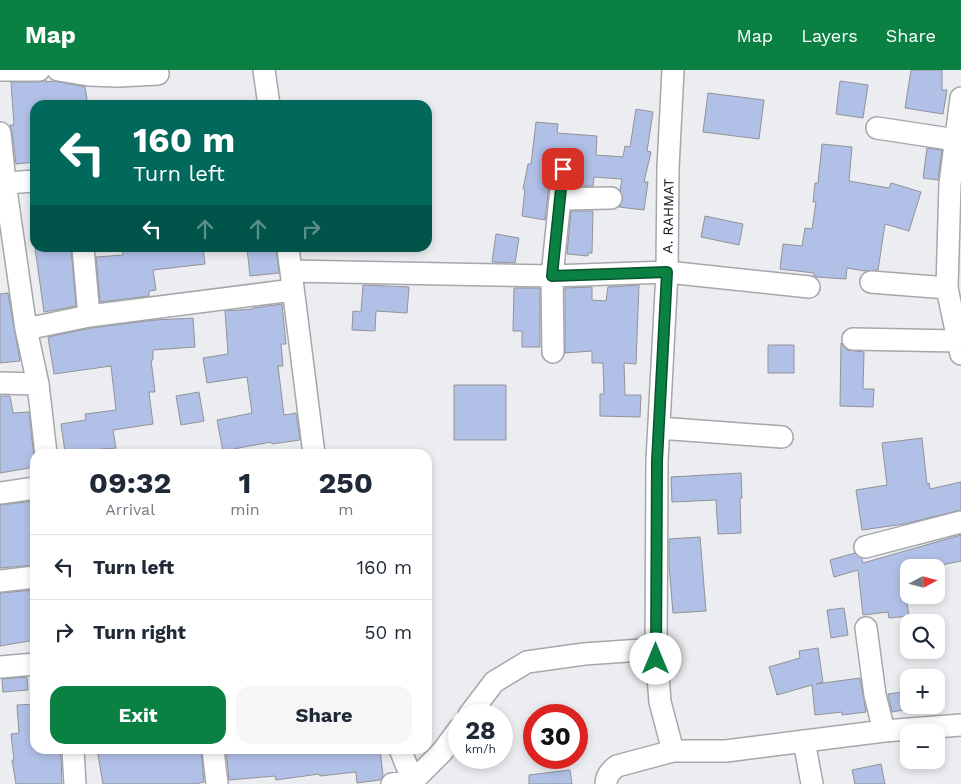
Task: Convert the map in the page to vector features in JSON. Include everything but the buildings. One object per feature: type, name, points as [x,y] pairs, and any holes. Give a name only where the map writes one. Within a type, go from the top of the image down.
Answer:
[{"type":"street","points":[[0,70],[39,70]]},
{"type":"street","points":[[58,70],[89,75],[158,74]]},
{"type":"street","points":[[264,70],[268,100]]},
{"type":"street","name":"A. RAHMAT","points":[[673,70],[668,168],[667,272],[656,471],[656,649],[660,702],[673,751]]},
{"type":"street","points":[[853,340],[959,347],[947,288],[950,184],[961,98]]},
{"type":"street","points":[[877,128],[956,140]]},
{"type":"street","points":[[0,133],[5,183],[5,211],[38,384],[45,449]]},
{"type":"street","points":[[553,352],[552,276],[563,169]]},
{"type":"street","points":[[5,183],[30,182]]},
{"type":"street","points":[[560,199],[611,198]]},
{"type":"street","points":[[83,252],[89,316]]},
{"type":"street","points":[[288,252],[313,449]]},
{"type":"street","points":[[26,329],[292,280],[552,276],[667,272],[809,287]]},
{"type":"street","points":[[872,282],[947,288]]},
{"type":"street","points":[[0,383],[38,384]]},
{"type":"street","points":[[659,428],[782,437]]},
{"type":"street","points":[[0,493],[30,489]]},
{"type":"street","points":[[865,547],[961,522]]},
{"type":"street","points":[[0,581],[30,578]]},
{"type":"street","points":[[866,628],[875,695],[884,731]]},
{"type":"street","points":[[477,704],[494,682],[527,662],[584,654],[656,649]]},
{"type":"street","points":[[0,667],[30,664]]},
{"type":"street","points":[[606,784],[606,777],[617,766],[673,751],[726,751],[884,731],[961,725]]},
{"type":"street","points":[[804,741],[812,784]]},
{"type":"street","points":[[406,783],[442,752],[448,744]]},
{"type":"street","points":[[73,754],[75,784]]},
{"type":"street","points":[[213,754],[216,784]]},
{"type":"street","points":[[401,754],[406,783]]},
{"type":"route","points":[[563,169],[552,276],[667,272],[657,461],[656,659]]}]
